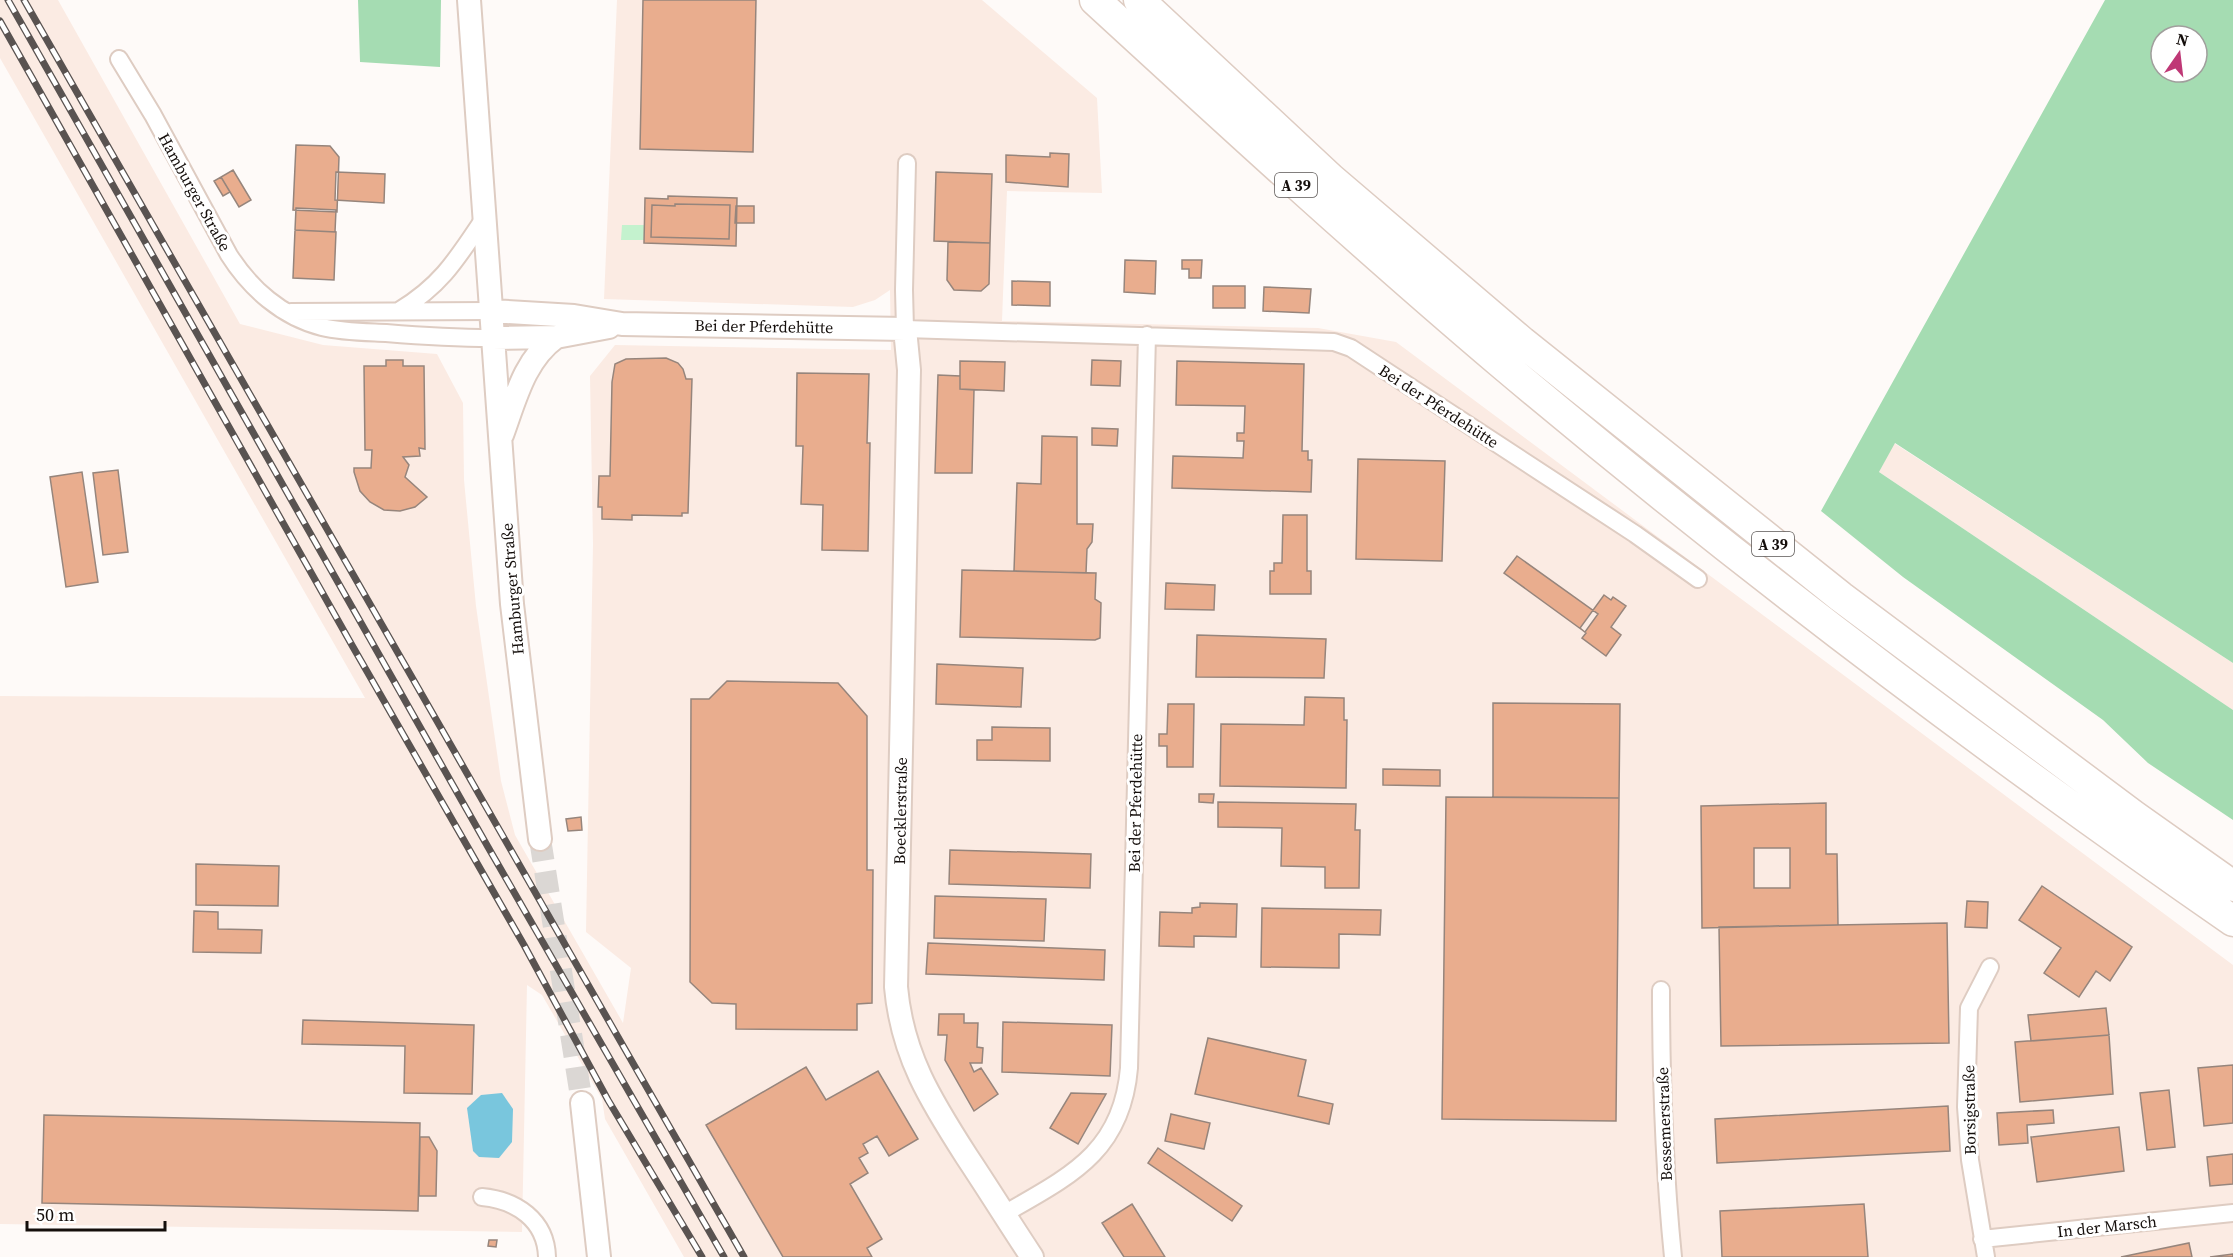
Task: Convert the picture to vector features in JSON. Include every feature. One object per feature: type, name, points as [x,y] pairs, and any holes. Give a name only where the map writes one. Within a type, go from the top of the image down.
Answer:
[{"type":"highway","name":"A 39","points":[[1095,0],[1376,255],[1502,364],[1715,538],[1930,704],[2115,839],[2233,921]]},
{"type":"highway","name":"A 39","points":[[1139,0],[1331,179],[1522,342],[1859,612],[2076,774],[2233,886]]},
{"type":"street","name":"Hamburger Straße","points":[[469,0],[512,604],[540,839]]},
{"type":"street","name":"Hamburger Straße","points":[[119,59],[153,115],[238,269],[264,297],[309,323],[333,329],[445,338],[492,339]]},
{"type":"street","points":[[905,329],[907,163]]},
{"type":"street","points":[[398,311],[419,298],[444,275],[485,217]]},
{"type":"street","points":[[288,312],[490,311]]},
{"type":"street","name":"Bei der Pferdehütte","points":[[490,311],[574,316],[622,324],[1147,335],[1334,342],[1351,348],[1635,534],[1698,579]]},
{"type":"street","name":"Bei der Pferdehütte","points":[[492,339],[556,337],[622,324]]},
{"type":"street","name":"Boecklerstraße","points":[[905,329],[909,370],[896,975],[898,1008],[908,1049],[923,1085],[1032,1257]]},
{"type":"street","name":"Bei der Pferdehütte","points":[[1004,1214],[1054,1185],[1092,1156],[1115,1125],[1126,1092],[1129,1068],[1147,335]]},
{"type":"street","points":[[500,442],[524,376],[540,351],[556,337]]},
{"type":"street","name":"Borsigstraße","points":[[1986,1257],[1970,1160],[1969,1008],[1990,967]]},
{"type":"street","name":"Bessemerstraße","points":[[1661,990],[1664,1123],[1672,1257]]},
{"type":"street","points":[[582,1103],[599,1257]]},
{"type":"street","points":[[482,1197],[498,1198],[516,1205],[530,1216],[541,1231],[547,1257]]},
{"type":"street","name":"In der Marsch","points":[[1982,1239],[2233,1213]]},
{"type":"shaded area","points":[[0,0],[58,0],[240,324],[323,345],[437,354],[463,403],[464,480],[476,606],[501,781],[515,835],[623,1023],[631,968],[586,932],[593,544],[590,376],[615,345],[891,350],[890,290],[875,300],[853,307],[604,299],[617,0],[982,0],[1097,98],[1102,193],[1007,191],[1002,321],[1318,328],[1396,342],[2233,965],[2233,1257],[684,1257],[605,1119],[602,1099],[542,995],[527,985],[522,1232],[0,1224],[0,696],[365,698],[0,58]]},
{"type":"shaded area","points":[[1894,443],[2233,663],[2233,710],[1879,472]]},
{"type":"green space","points":[[358,0],[441,0],[440,67],[360,62]]},
{"type":"green space","points":[[2105,0],[2233,0],[2233,663],[1895,443],[1879,472],[2233,710],[2233,820],[2148,763],[2103,720],[1903,577],[1821,511]]},
{"type":"green space","points":[[622,225],[647,225],[647,240],[621,240]]},
{"type":"water","points":[[502,1093],[513,1109],[512,1142],[499,1158],[479,1157],[473,1151],[467,1108],[481,1095]]},
{"type":"building","points":[[643,0],[756,0],[753,152],[640,149]]},
{"type":"building","points":[[296,145],[330,146],[339,157],[337,212],[293,210]]},
{"type":"building","points":[[1050,153],[1069,154],[1068,187],[1006,182],[1006,155],[1050,157]]},
{"type":"building","points":[[233,170],[251,200],[239,207],[221,177]]},
{"type":"building","points":[[336,172],[385,174],[384,203],[335,200]]},
{"type":"building","points":[[936,172],[992,174],[990,243],[934,241]]},
{"type":"building","points":[[221,177],[230,192],[223,196],[214,181]]},
{"type":"building","points":[[668,196],[737,198],[736,246],[644,243],[645,198],[668,199]],"holes":[[[652,205],[730,205],[729,239],[651,237]]]},
{"type":"building","points":[[675,204],[730,205],[729,239],[651,237],[652,205],[675,206]]},
{"type":"building","points":[[736,206],[754,206],[754,223],[735,223]]},
{"type":"building","points":[[296,208],[336,210],[335,232],[295,230]]},
{"type":"building","points":[[295,230],[336,232],[334,280],[293,278]]},
{"type":"building","points":[[948,242],[990,243],[989,284],[981,291],[954,290],[947,280]]},
{"type":"building","points":[[1125,260],[1156,261],[1155,294],[1124,292]]},
{"type":"building","points":[[1182,260],[1202,260],[1201,278],[1189,278],[1189,269],[1182,269]]},
{"type":"building","points":[[1012,281],[1050,282],[1050,306],[1012,305]]},
{"type":"building","points":[[1213,286],[1245,286],[1245,308],[1213,308]]},
{"type":"building","points":[[1264,287],[1311,289],[1309,313],[1263,311]]},
{"type":"building","points":[[666,358],[678,363],[686,379],[692,379],[688,513],[682,513],[682,516],[632,515],[632,520],[602,519],[602,507],[598,507],[599,476],[610,476],[612,382],[615,364],[626,359]]},
{"type":"building","points":[[386,360],[403,360],[403,366],[424,366],[425,449],[419,448],[420,456],[403,457],[409,465],[405,477],[427,497],[415,507],[400,511],[384,510],[370,502],[360,491],[354,472],[354,468],[371,468],[372,450],[365,450],[364,366],[386,366]]},
{"type":"building","points":[[1092,360],[1121,361],[1120,386],[1091,385]]},
{"type":"building","points":[[960,361],[1005,362],[1004,391],[960,389]]},
{"type":"building","points":[[1177,361],[1304,364],[1302,451],[1308,451],[1308,460],[1312,460],[1311,492],[1172,488],[1173,456],[1243,458],[1244,441],[1237,441],[1237,433],[1244,433],[1245,406],[1176,405]]},
{"type":"building","points":[[797,373],[869,374],[868,551],[822,550],[823,505],[801,504],[803,446],[796,446]]},
{"type":"building","points":[[938,375],[960,376],[960,389],[974,390],[972,473],[935,473]]},
{"type":"building","points":[[1092,428],[1118,429],[1117,446],[1092,445]]},
{"type":"building","points":[[1042,436],[1077,437],[1077,524],[1093,524],[1092,542],[1087,549],[1086,573],[1014,571],[1017,483],[1041,484]]},
{"type":"building","points":[[1358,459],[1445,461],[1442,561],[1356,559]]},
{"type":"building","points":[[118,470],[128,552],[103,555],[93,473]]},
{"type":"building","points":[[82,472],[98,582],[66,587],[50,477]]},
{"type":"building","points":[[1283,515],[1307,515],[1307,571],[1311,571],[1311,594],[1270,594],[1270,571],[1274,571],[1274,563],[1282,563]]},
{"type":"building","points":[[1517,556],[1598,614],[1585,632],[1504,573]]},
{"type":"building","points":[[962,570],[1096,573],[1095,599],[1101,603],[1100,638],[1095,640],[960,637]]},
{"type":"building","points":[[1166,583],[1215,585],[1214,610],[1165,609]]},
{"type":"building","points":[[1604,595],[1611,600],[1613,597],[1626,606],[1611,627],[1621,635],[1606,656],[1582,638],[1586,633],[1580,628]]},
{"type":"building","points":[[1197,635],[1326,639],[1324,678],[1196,677]]},
{"type":"building","points":[[937,664],[1023,668],[1021,707],[936,704]]},
{"type":"building","points":[[727,681],[838,683],[867,716],[867,870],[873,870],[872,1003],[857,1004],[857,1030],[736,1029],[736,1004],[712,1003],[690,982],[691,699],[709,699]]},
{"type":"building","points":[[1305,697],[1344,698],[1344,720],[1347,720],[1346,788],[1220,786],[1221,724],[1304,725]]},
{"type":"building","points":[[1493,703],[1620,704],[1619,798],[1493,797]]},
{"type":"building","points":[[1168,704],[1194,704],[1193,767],[1167,767],[1167,746],[1159,746],[1159,734],[1167,734]]},
{"type":"building","points":[[992,727],[1050,728],[1050,761],[977,760],[977,740],[992,740]]},
{"type":"building","points":[[1383,769],[1440,770],[1440,786],[1383,785]]},
{"type":"building","points":[[1199,794],[1214,794],[1213,803],[1199,802]]},
{"type":"building","points":[[1446,797],[1619,798],[1616,1121],[1442,1119]]},
{"type":"building","points":[[1218,802],[1356,804],[1355,830],[1360,830],[1359,888],[1325,888],[1325,867],[1281,866],[1282,828],[1218,827]]},
{"type":"building","points":[[1826,803],[1826,854],[1837,854],[1838,925],[1702,928],[1701,806]],"holes":[[[1754,848],[1790,848],[1790,888],[1754,888]]]},
{"type":"building","points":[[581,817],[582,830],[568,831],[566,819]]},
{"type":"building","points":[[950,850],[1091,854],[1090,888],[949,884]]},
{"type":"building","points":[[196,864],[279,866],[278,906],[196,905]]},
{"type":"building","points":[[2042,886],[2132,947],[2110,981],[2096,971],[2079,997],[2044,973],[2061,948],[2019,920]]},
{"type":"building","points":[[935,896],[1046,899],[1044,941],[934,938]]},
{"type":"building","points":[[1967,901],[1988,902],[1987,928],[1965,927]]},
{"type":"building","points":[[1200,903],[1237,904],[1236,937],[1194,936],[1194,947],[1159,946],[1160,912],[1192,913],[1192,908],[1200,907]]},
{"type":"building","points":[[1262,908],[1381,910],[1380,935],[1339,934],[1339,968],[1261,967]]},
{"type":"building","points":[[194,911],[218,912],[218,929],[262,930],[261,953],[193,952]]},
{"type":"building","points":[[1947,923],[1949,1043],[1721,1046],[1719,927]]},
{"type":"building","points":[[928,943],[1105,950],[1104,980],[926,974]]},
{"type":"building","points":[[2106,1008],[2109,1035],[2031,1041],[2028,1015]]},
{"type":"building","points":[[939,1014],[964,1014],[964,1023],[978,1023],[977,1047],[983,1048],[982,1063],[970,1063],[974,1072],[981,1068],[998,1094],[974,1111],[945,1060],[947,1035],[938,1035]]},
{"type":"building","points":[[303,1020],[474,1025],[472,1094],[404,1093],[405,1046],[302,1044]]},
{"type":"building","points":[[1003,1022],[1112,1025],[1110,1076],[1002,1072]]},
{"type":"building","points":[[2109,1035],[2113,1094],[2020,1102],[2015,1042]]},
{"type":"building","points":[[1208,1038],[1306,1060],[1298,1096],[1333,1104],[1329,1124],[1195,1094]]},
{"type":"building","points":[[2233,1065],[2233,1123],[2204,1126],[2198,1068]]},
{"type":"building","points":[[806,1067],[826,1100],[878,1071],[918,1139],[889,1156],[877,1136],[863,1144],[868,1153],[859,1158],[868,1173],[850,1184],[882,1239],[867,1248],[872,1257],[783,1257],[706,1125]]},
{"type":"building","points":[[2169,1090],[2175,1147],[2147,1150],[2140,1093]]},
{"type":"building","points":[[1071,1093],[1106,1094],[1078,1144],[1050,1128]]},
{"type":"building","points":[[1948,1106],[1950,1151],[1717,1163],[1715,1119]]},
{"type":"building","points":[[2053,1110],[2054,1123],[2027,1125],[2028,1143],[1999,1145],[1997,1113]]},
{"type":"building","points":[[1171,1114],[1210,1123],[1204,1149],[1165,1141]]},
{"type":"building","points":[[44,1115],[420,1123],[418,1211],[42,1203]]},
{"type":"building","points":[[2119,1127],[2124,1171],[2037,1182],[2031,1137]]},
{"type":"building","points":[[420,1137],[429,1137],[437,1151],[436,1196],[419,1196]]},
{"type":"building","points":[[1158,1148],[1242,1206],[1232,1221],[1148,1163]]},
{"type":"building","points":[[2233,1154],[2233,1184],[2210,1186],[2207,1157]]},
{"type":"building","points":[[1132,1204],[1165,1257],[1124,1257],[1102,1223]]},
{"type":"building","points":[[1864,1204],[1868,1257],[1722,1257],[1720,1211]]},
{"type":"building","points":[[489,1240],[497,1240],[496,1247],[488,1246]]},
{"type":"building","points":[[2189,1243],[2192,1257],[2121,1257]]},
{"type":"building","points":[[2233,1254],[2233,1257],[2210,1257]]},
{"type":"tunnel","points":[[540,839],[582,1103]]},
{"type":"railway","points":[[8,0],[488,847],[724,1257]]},
{"type":"railway","points":[[24,0],[744,1257]]},
{"type":"railway","points":[[0,21],[524,945],[608,1100],[702,1257]]}]
